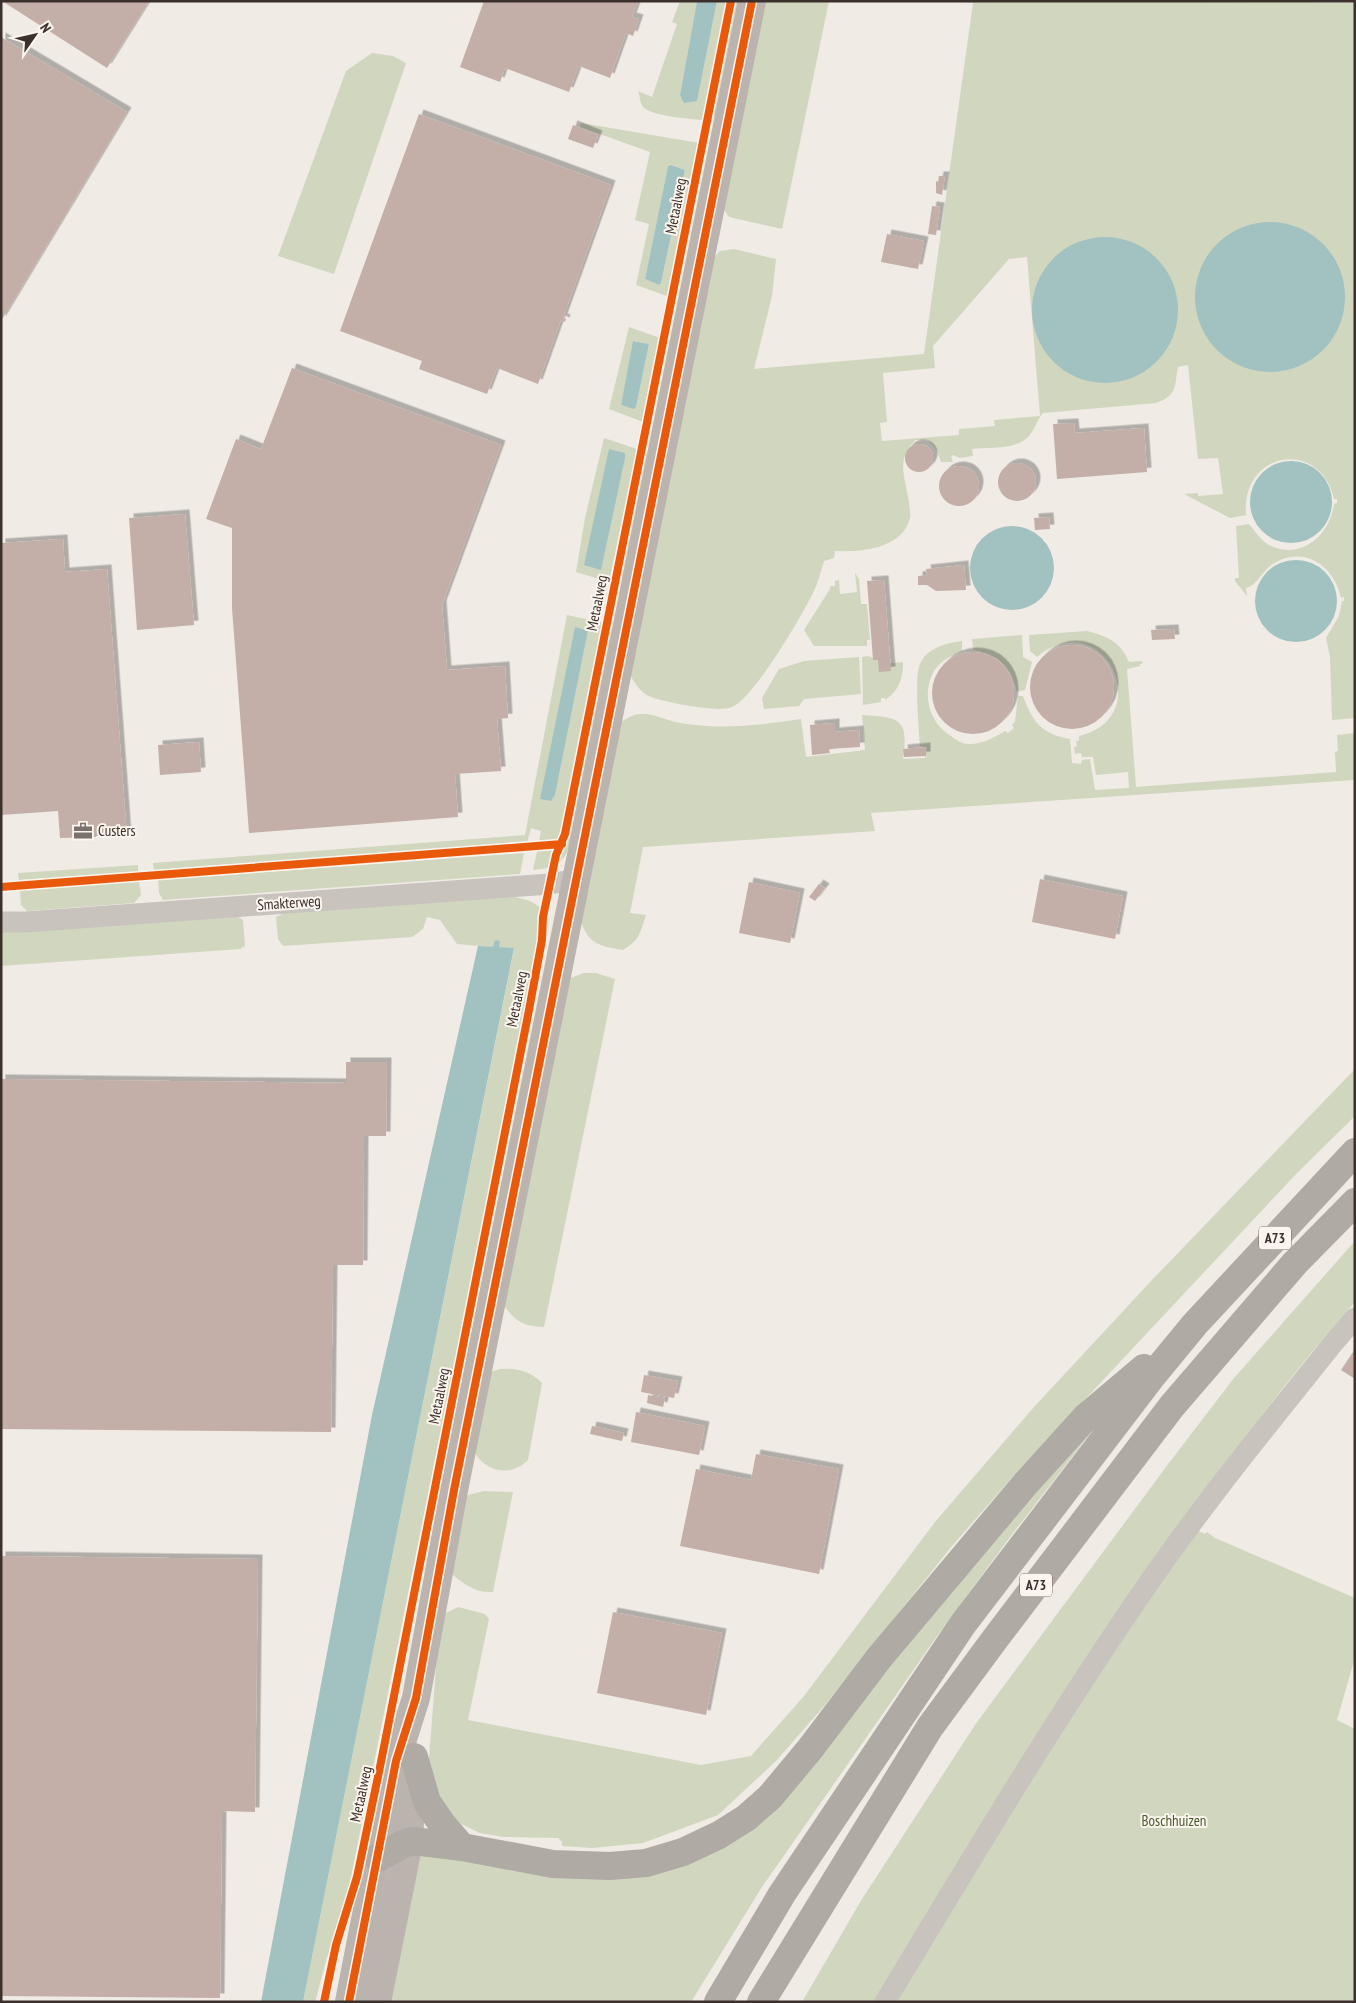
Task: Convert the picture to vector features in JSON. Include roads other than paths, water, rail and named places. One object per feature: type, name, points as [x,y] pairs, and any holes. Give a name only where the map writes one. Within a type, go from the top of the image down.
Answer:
[{"type":"highway","name":"A73","points":[[718,2002],[782,1894],[963,1624],[1147,1382],[1195,1324],[1355,1152]]},
{"type":"highway","name":"A73","points":[[761,2002],[930,1727],[994,1639],[1172,1406],[1295,1263],[1355,1202]]},
{"type":"highway","name":"A73","points":[[378,1858],[384,1853],[409,1842],[439,1843],[553,1864],[610,1866],[646,1863],[683,1852],[719,1835],[746,1818],[770,1797],[790,1774],[879,1658],[1059,1446],[1086,1417],[1195,1324]]},
{"type":"highway","points":[[414,1757],[427,1802],[442,1824],[462,1847]]},
{"type":"street","name":"Metaalweg","points":[[349,2002],[396,1761],[416,1698],[454,1490],[752,1]]},
{"type":"street","name":"Smakterweg","points":[[1,922],[550,884],[577,879]]},
{"type":"street","points":[[885,2002],[1048,1733],[1138,1598],[1227,1477],[1355,1318]]},
{"type":"street","name":"Metaalweg","points":[[377,2002],[409,1842],[416,1698]]},
{"type":"water","points":[[697,1],[717,1],[697,101],[684,103],[680,95]]},
{"type":"water","points":[[671,165],[685,170],[661,283],[659,285],[645,279],[668,166]]},
{"type":"water","points":[[1270,222],[1299,228],[1323,244],[1339,268],[1345,297],[1339,326],[1323,350],[1299,366],[1270,372],[1241,366],[1217,350],[1201,326],[1195,297],[1201,268],[1217,244],[1241,228]]},
{"type":"water","points":[[1105,237],[1133,243],[1156,259],[1172,282],[1178,310],[1172,338],[1156,361],[1133,377],[1105,383],[1077,377],[1054,361],[1038,338],[1032,310],[1038,282],[1054,259],[1077,243]]},
{"type":"water","points":[[633,341],[649,344],[634,409],[621,405]]},
{"type":"water","points":[[609,449],[625,453],[625,458],[601,570],[584,565]]},
{"type":"water","points":[[1291,461],[1307,464],[1320,473],[1329,486],[1332,502],[1329,518],[1320,531],[1307,540],[1291,543],[1275,540],[1262,531],[1253,518],[1250,502],[1253,486],[1262,473],[1275,464]]},
{"type":"water","points":[[1012,526],[1028,529],[1042,538],[1051,552],[1054,568],[1051,584],[1042,598],[1028,607],[1012,610],[996,607],[982,598],[973,584],[970,568],[973,552],[982,538],[996,529]]},
{"type":"water","points":[[1296,560],[1312,563],[1325,572],[1334,585],[1337,601],[1334,617],[1325,630],[1312,639],[1296,642],[1280,639],[1267,630],[1258,617],[1255,601],[1258,585],[1267,572],[1280,563]]},
{"type":"water","points":[[575,627],[588,631],[555,795],[551,801],[540,799]]},
{"type":"water","points":[[478,946],[514,948],[303,2002],[261,2002],[372,1415]]},
{"type":"waterway","points":[[494,955],[497,943]]},
{"type":"place","name":"Custers","points":[[83,831]]},
{"type":"park label","name":"Boschhuizen","points":[[1174,1821]]}]
